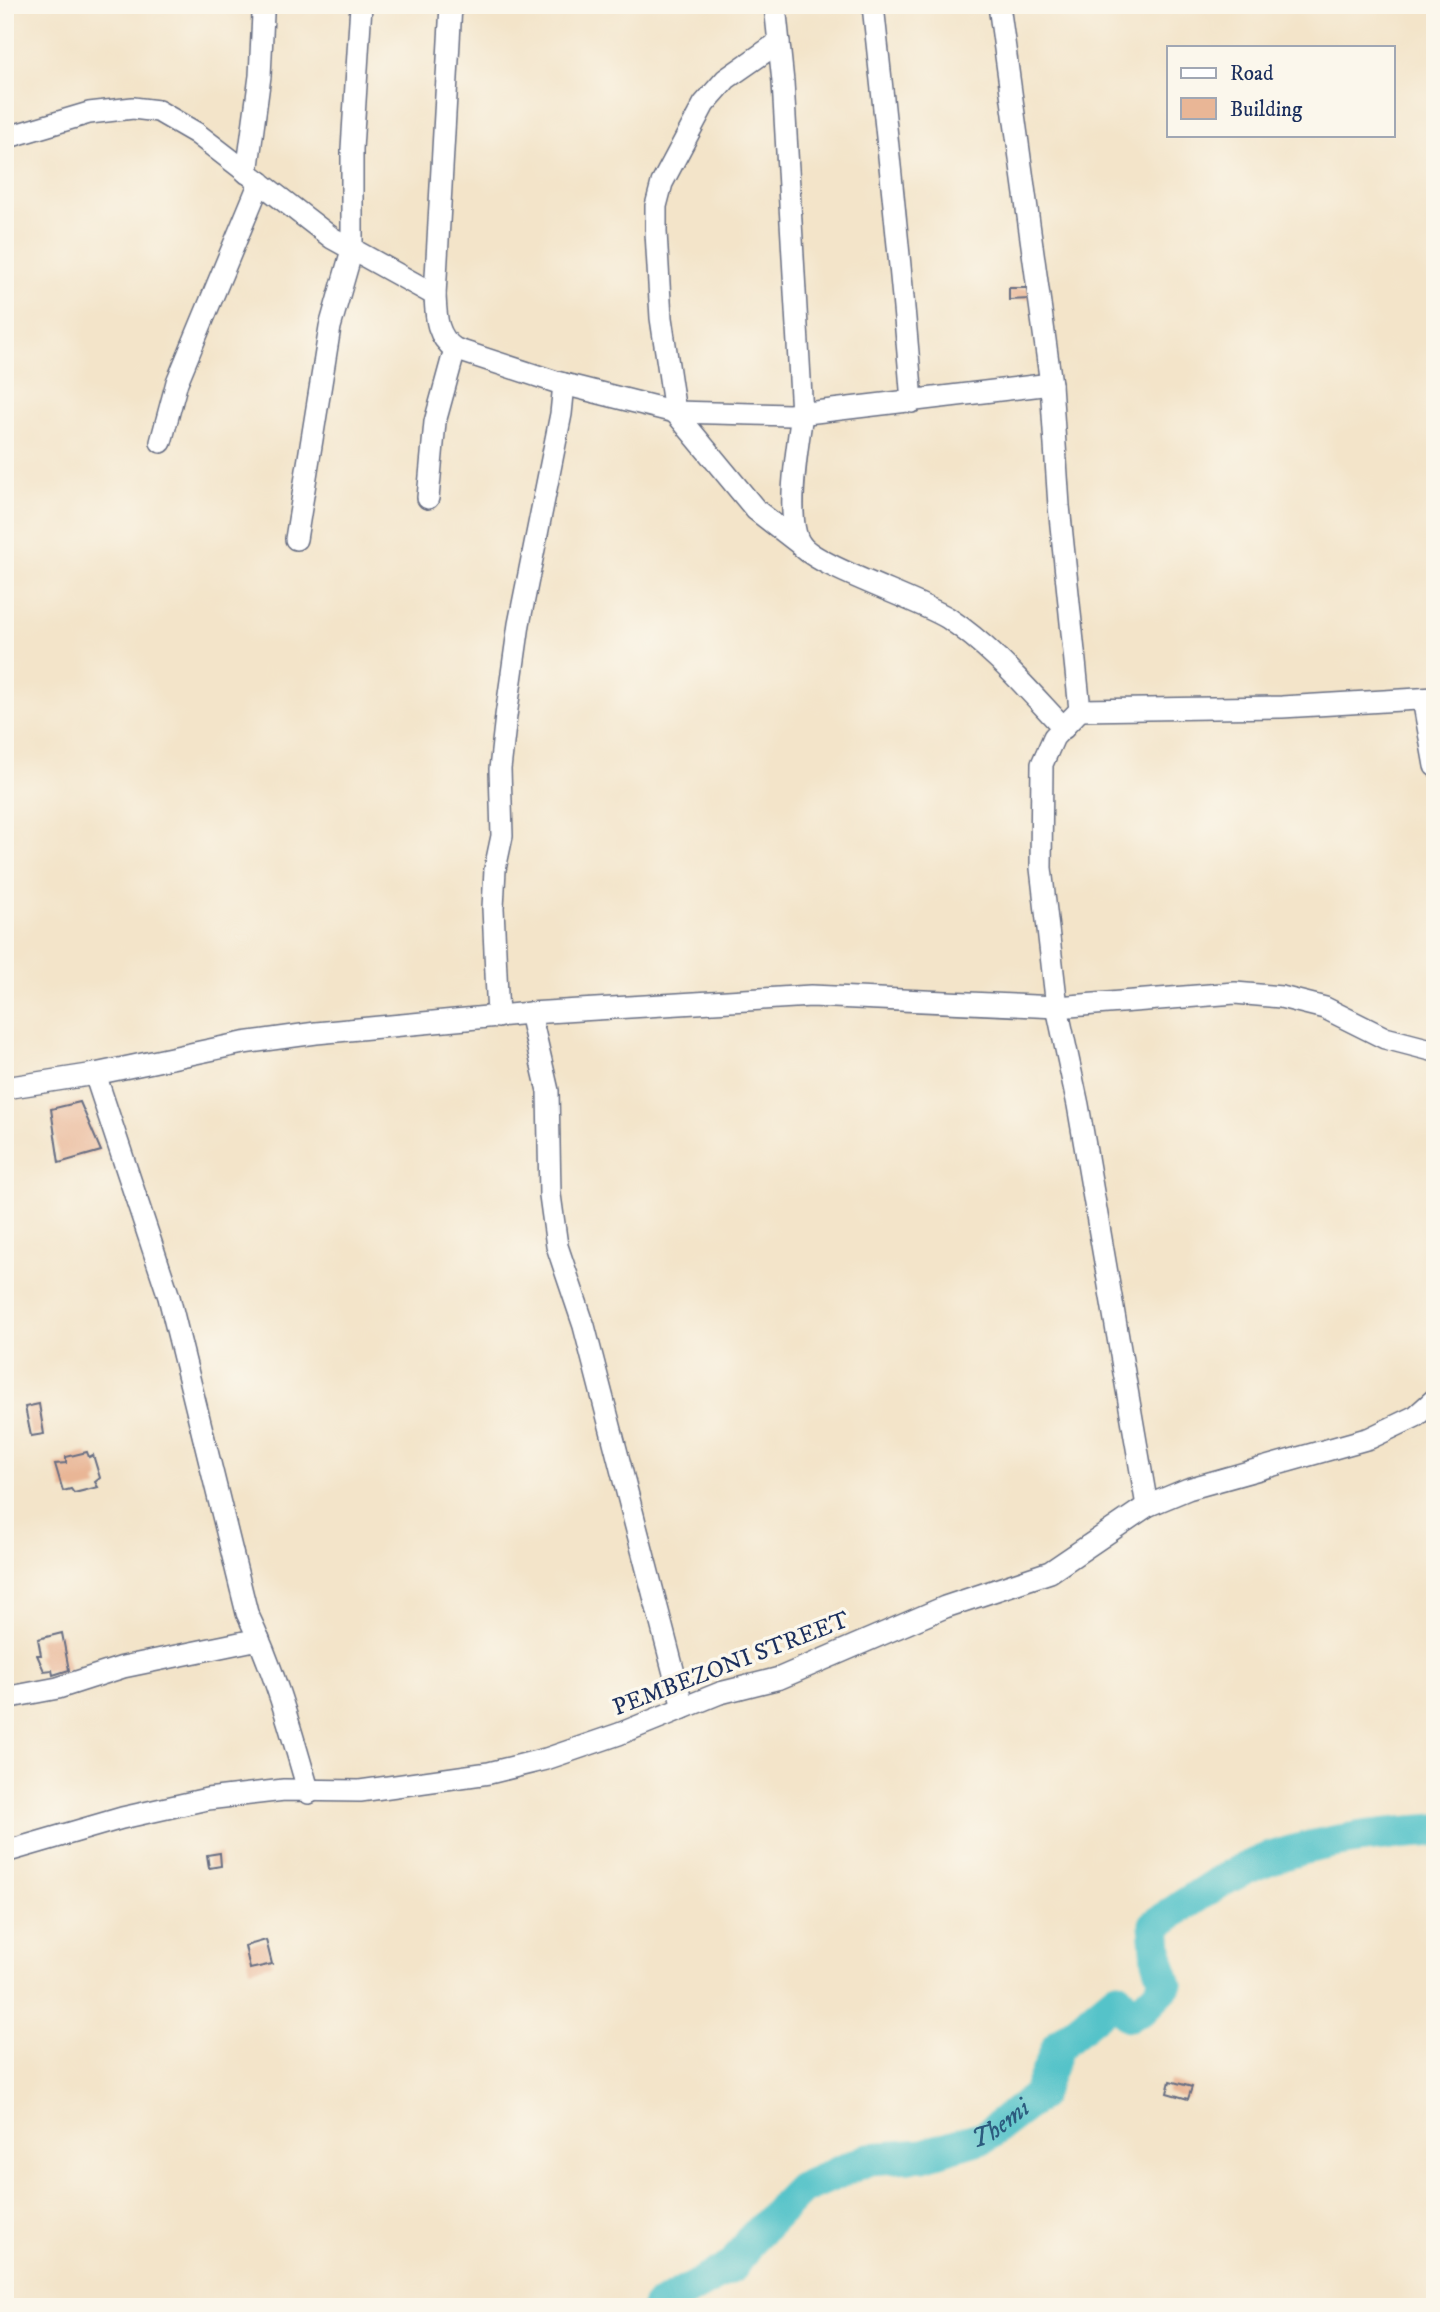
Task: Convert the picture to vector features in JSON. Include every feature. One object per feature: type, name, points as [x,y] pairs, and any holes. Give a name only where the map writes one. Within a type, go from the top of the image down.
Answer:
[{"type":"street","points":[[296,539],[330,327],[352,250],[352,149],[361,5]]},
{"type":"street","points":[[451,5],[435,295],[437,324],[445,342],[455,349],[564,384],[675,412],[802,414],[1051,384]]},
{"type":"street","points":[[775,5],[802,414],[794,465],[794,534],[809,554],[945,617],[983,643],[1064,728]]},
{"type":"street","points":[[873,5],[899,238],[912,402]]},
{"type":"street","points":[[999,5],[1051,384],[1059,506],[1080,710],[1054,737],[1042,764],[1041,868],[1057,1007],[1078,1105],[1147,1506]]},
{"type":"street","points":[[161,442],[177,382],[253,178],[263,15]]},
{"type":"street","points":[[779,42],[726,79],[704,104],[662,183],[656,206],[656,232],[661,318],[675,412],[756,510],[801,545]]},
{"type":"street","points":[[5,138],[89,113],[133,108],[158,111],[196,133],[332,238],[435,295]]},
{"type":"street","points":[[428,498],[435,422],[455,349]]},
{"type":"street","points":[[498,1017],[493,908],[495,869],[502,836],[500,769],[519,624],[561,414],[564,384]]},
{"type":"street","points":[[1080,710],[1282,707],[1429,699],[1435,766]]},
{"type":"street","points":[[5,1088],[95,1074],[243,1043],[530,1013],[811,996],[1057,1007],[1235,993],[1281,997],[1325,1008],[1385,1038],[1435,1051]]},
{"type":"street","points":[[530,1013],[548,1091],[550,1195],[557,1245],[583,1326],[683,1708]]},
{"type":"street","points":[[95,1074],[169,1297],[247,1613],[260,1639],[280,1694],[309,1793]]},
{"type":"street","name":"PEMBEZONI STREET","points":[[5,1852],[122,1818],[206,1799],[284,1790],[309,1793],[360,1791],[489,1773],[546,1759],[720,1693],[780,1678],[945,1608],[1050,1572],[1147,1506],[1188,1489],[1370,1438],[1416,1416],[1435,1399]]},
{"type":"street","points":[[5,1698],[58,1688],[123,1667],[260,1639]]},
{"type":"building","points":[[1009,288],[1029,288],[1030,299],[1009,300]]},
{"type":"building","points":[[80,1102],[101,1151],[59,1163],[51,1109]]},
{"type":"building","points":[[39,1404],[44,1434],[31,1436],[25,1407]]},
{"type":"building","points":[[87,1452],[89,1457],[93,1455],[100,1478],[95,1482],[98,1487],[74,1493],[71,1489],[63,1491],[55,1464],[66,1463],[66,1457]]},
{"type":"building","points":[[62,1633],[69,1670],[53,1675],[52,1670],[44,1671],[37,1655],[41,1655],[38,1639]]},
{"type":"building","points":[[220,1853],[221,1866],[209,1868],[207,1855]]},
{"type":"building","points":[[266,1940],[272,1964],[250,1969],[245,1946]]},
{"type":"building","points":[[1170,2081],[1192,2087],[1188,2099],[1167,2093]]},
{"type":"waterway","name":"Themi","points":[[658,2307],[733,2266],[750,2241],[801,2189],[869,2159],[923,2155],[986,2136],[1038,2096],[1058,2046],[1117,1997],[1129,2015],[1141,2010],[1166,1985],[1158,1960],[1155,1925],[1211,1887],[1255,1864],[1291,1852],[1332,1842],[1435,1830]]}]
